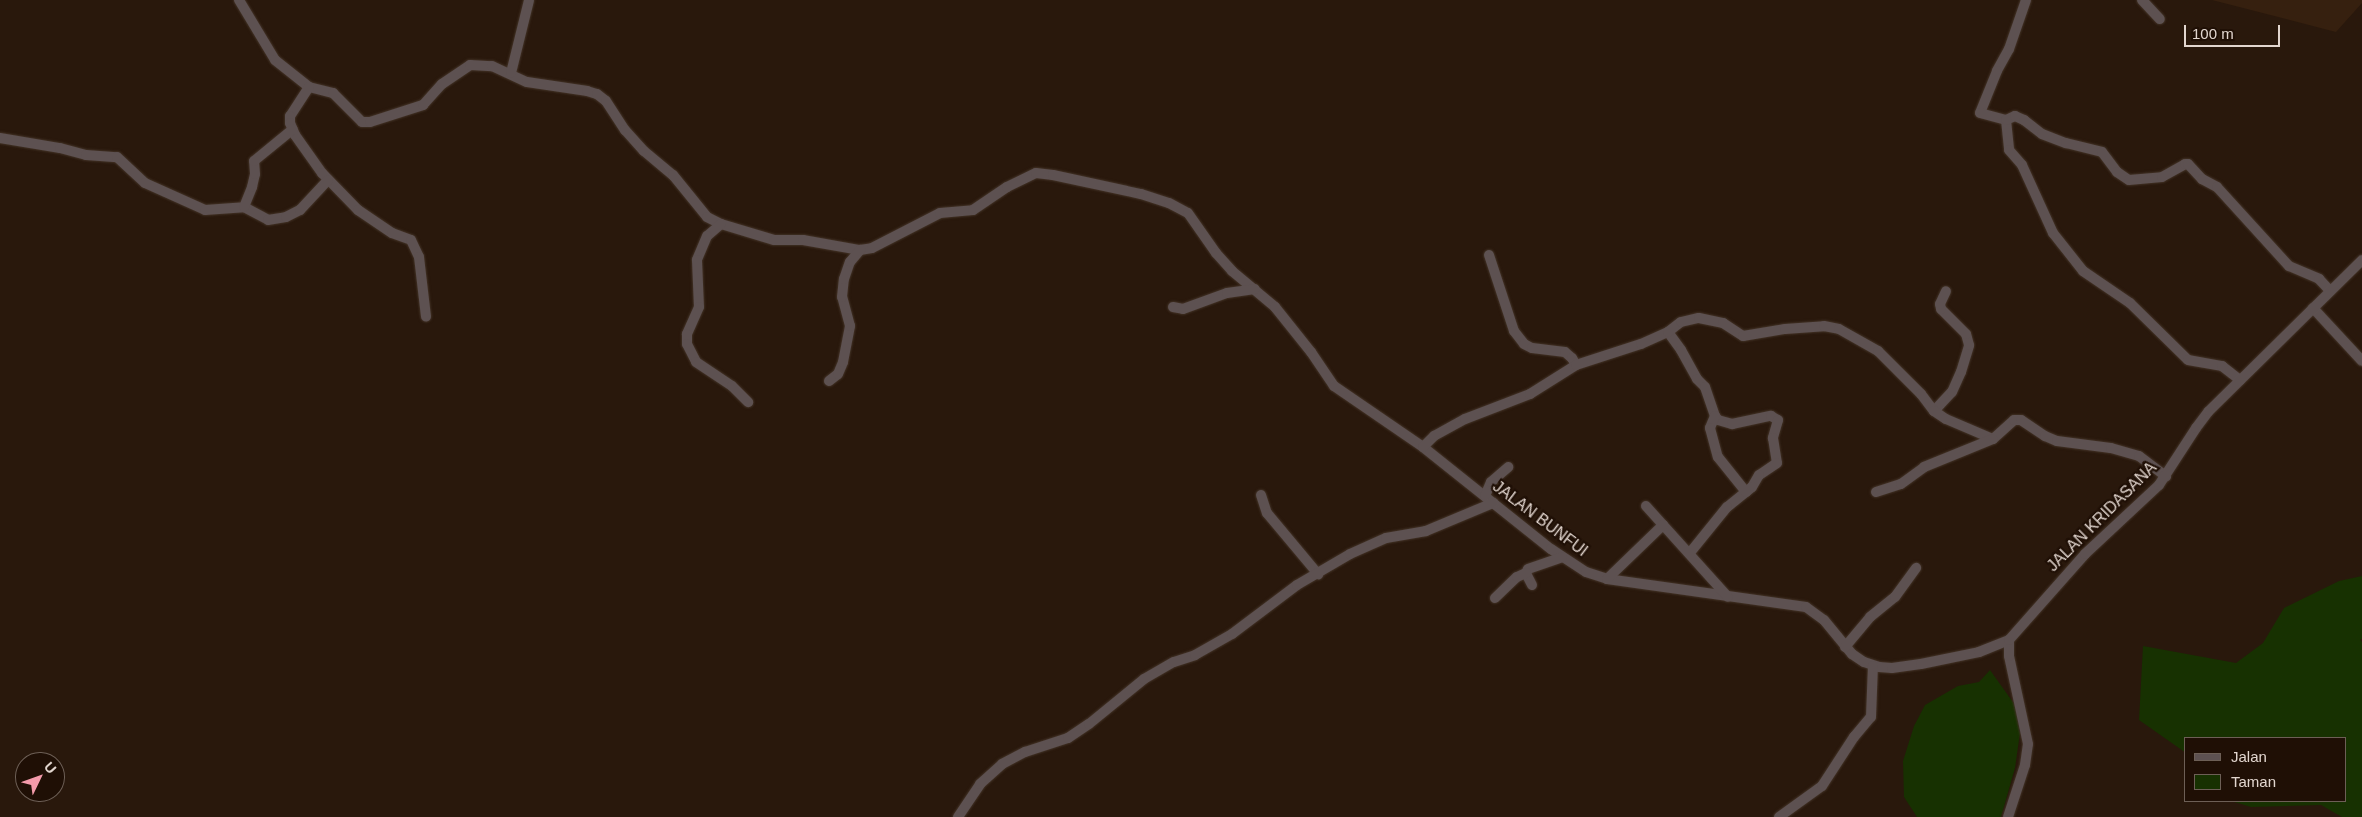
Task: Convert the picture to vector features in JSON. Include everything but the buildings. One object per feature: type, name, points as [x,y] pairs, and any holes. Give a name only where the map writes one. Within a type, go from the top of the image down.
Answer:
[{"type":"street","points":[[239,0],[275,60],[309,87],[332,93],[360,121],[370,122],[424,105],[442,84],[464,68],[473,65],[492,66],[511,73],[527,82],[574,88],[596,94],[614,111],[625,130],[644,151],[672,175],[707,216],[721,224],[774,240],[803,240],[860,250],[850,262],[844,279],[842,297],[850,326],[843,362],[838,374],[829,381]]},
{"type":"street","points":[[511,73],[529,0]]},
{"type":"street","points":[[2026,0],[2010,49],[1997,72],[1980,113],[2006,120],[2015,116],[2024,120],[2042,134],[2066,143],[2102,152],[2117,172],[2129,180],[2162,177],[2187,164],[2208,182],[2217,187],[2289,266],[2319,279],[2330,291]]},
{"type":"street","points":[[2142,0],[2160,19]]},
{"type":"street","points":[[309,87],[290,116],[290,123],[299,142],[328,180],[368,219],[392,233],[411,240],[418,257],[426,317]]},
{"type":"street","points":[[2006,120],[2009,150],[2022,166],[2054,233],[2074,261],[2084,271],[2130,303],[2184,357],[2194,362],[2222,366],[2240,380]]},
{"type":"street","points":[[244,207],[255,174],[254,160],[293,130]]},
{"type":"street","points":[[0,138],[60,148],[86,155],[117,157],[145,183],[205,210],[244,207],[268,220],[286,217],[309,202],[328,180]]},
{"type":"street","name":"JALAN BUNFUI","points":[[860,250],[881,244],[940,214],[973,210],[1007,186],[1036,174],[1053,175],[1132,192],[1169,203],[1188,213],[1216,253],[1289,324],[1334,386],[1423,447],[1562,557],[1586,572],[1607,579],[1806,607],[1824,620],[1845,647],[1857,658],[1873,666],[1892,668],[1921,664],[1979,652],[2009,640]]},
{"type":"street","points":[[721,224],[707,236],[698,260],[699,307],[687,334],[687,344],[696,362],[732,386],[748,402]]},
{"type":"street","points":[[1489,255],[1514,331],[1524,344],[1532,348],[1565,352],[1576,365]]},
{"type":"street","name":"JALAN KRIDASANA","points":[[2009,640],[2062,578],[2103,536],[2150,494],[2166,476],[2203,419],[2362,260]]},
{"type":"street","points":[[1173,307],[1184,309],[1227,293],[1255,289]]},
{"type":"street","points":[[1934,410],[1952,392],[1962,372],[1969,345],[1966,334],[1941,309],[1940,304],[1946,291]]},
{"type":"street","points":[[2313,308],[2362,361]]},
{"type":"street","points":[[1423,447],[1434,436],[1465,419],[1530,394],[1576,365],[1641,344],[1668,332],[1680,322],[1699,318],[1723,323],[1744,336],[1751,337],[1785,329],[1824,326],[1839,329],[1878,351],[1921,394],[1934,410],[1946,419],[1993,439]]},
{"type":"street","points":[[1668,332],[1697,379],[1705,387],[1715,416],[1722,423],[1732,424],[1771,416],[1778,419],[1773,438],[1777,463],[1759,475],[1752,487],[1727,507],[1689,554]]},
{"type":"street","points":[[1715,416],[1710,428],[1718,457],[1746,492]]},
{"type":"street","points":[[1876,492],[1901,484],[1924,467],[1993,439],[2014,420],[2021,420],[2045,436],[2057,441],[2111,448],[2139,456],[2166,476]]},
{"type":"street","points":[[1484,496],[1492,482],[1508,467]]},
{"type":"street","points":[[1261,495],[1267,514],[1318,574]]},
{"type":"street","points":[[958,817],[980,784],[1002,764],[1025,752],[1068,738],[1089,724],[1144,679],[1232,634],[1289,590],[1350,554],[1386,538],[1426,531],[1493,503]]},
{"type":"street","points":[[1646,506],[1728,597]]},
{"type":"street","points":[[1607,579],[1663,525]]},
{"type":"street","points":[[1495,598],[1532,566],[1562,557]]},
{"type":"street","points":[[1845,647],[1870,617],[1891,601],[1916,568]]},
{"type":"street","points":[[1526,573],[1532,585]]},
{"type":"street","points":[[2008,817],[2025,765],[2028,744],[2009,656],[2009,640]]},
{"type":"street","points":[[1779,817],[1822,786],[1854,737],[1871,717],[1873,666]]},
{"type":"shaded area","points":[[2212,0],[2362,0],[2362,3],[2336,32]]},
{"type":"green space","points":[[2362,576],[2362,639],[2360,639],[2362,642],[2362,817],[2342,817],[2321,805],[2251,807],[2234,802],[2347,802],[2347,737],[2184,737],[2184,752],[2139,720],[2143,646],[2236,663],[2263,643],[2284,608],[2339,581]]},
{"type":"green space","points":[[1990,670],[2015,705],[2020,733],[2015,768],[2001,817],[1917,817],[1904,797],[1903,761],[1914,726],[1925,705],[1958,686],[1979,682]]}]
